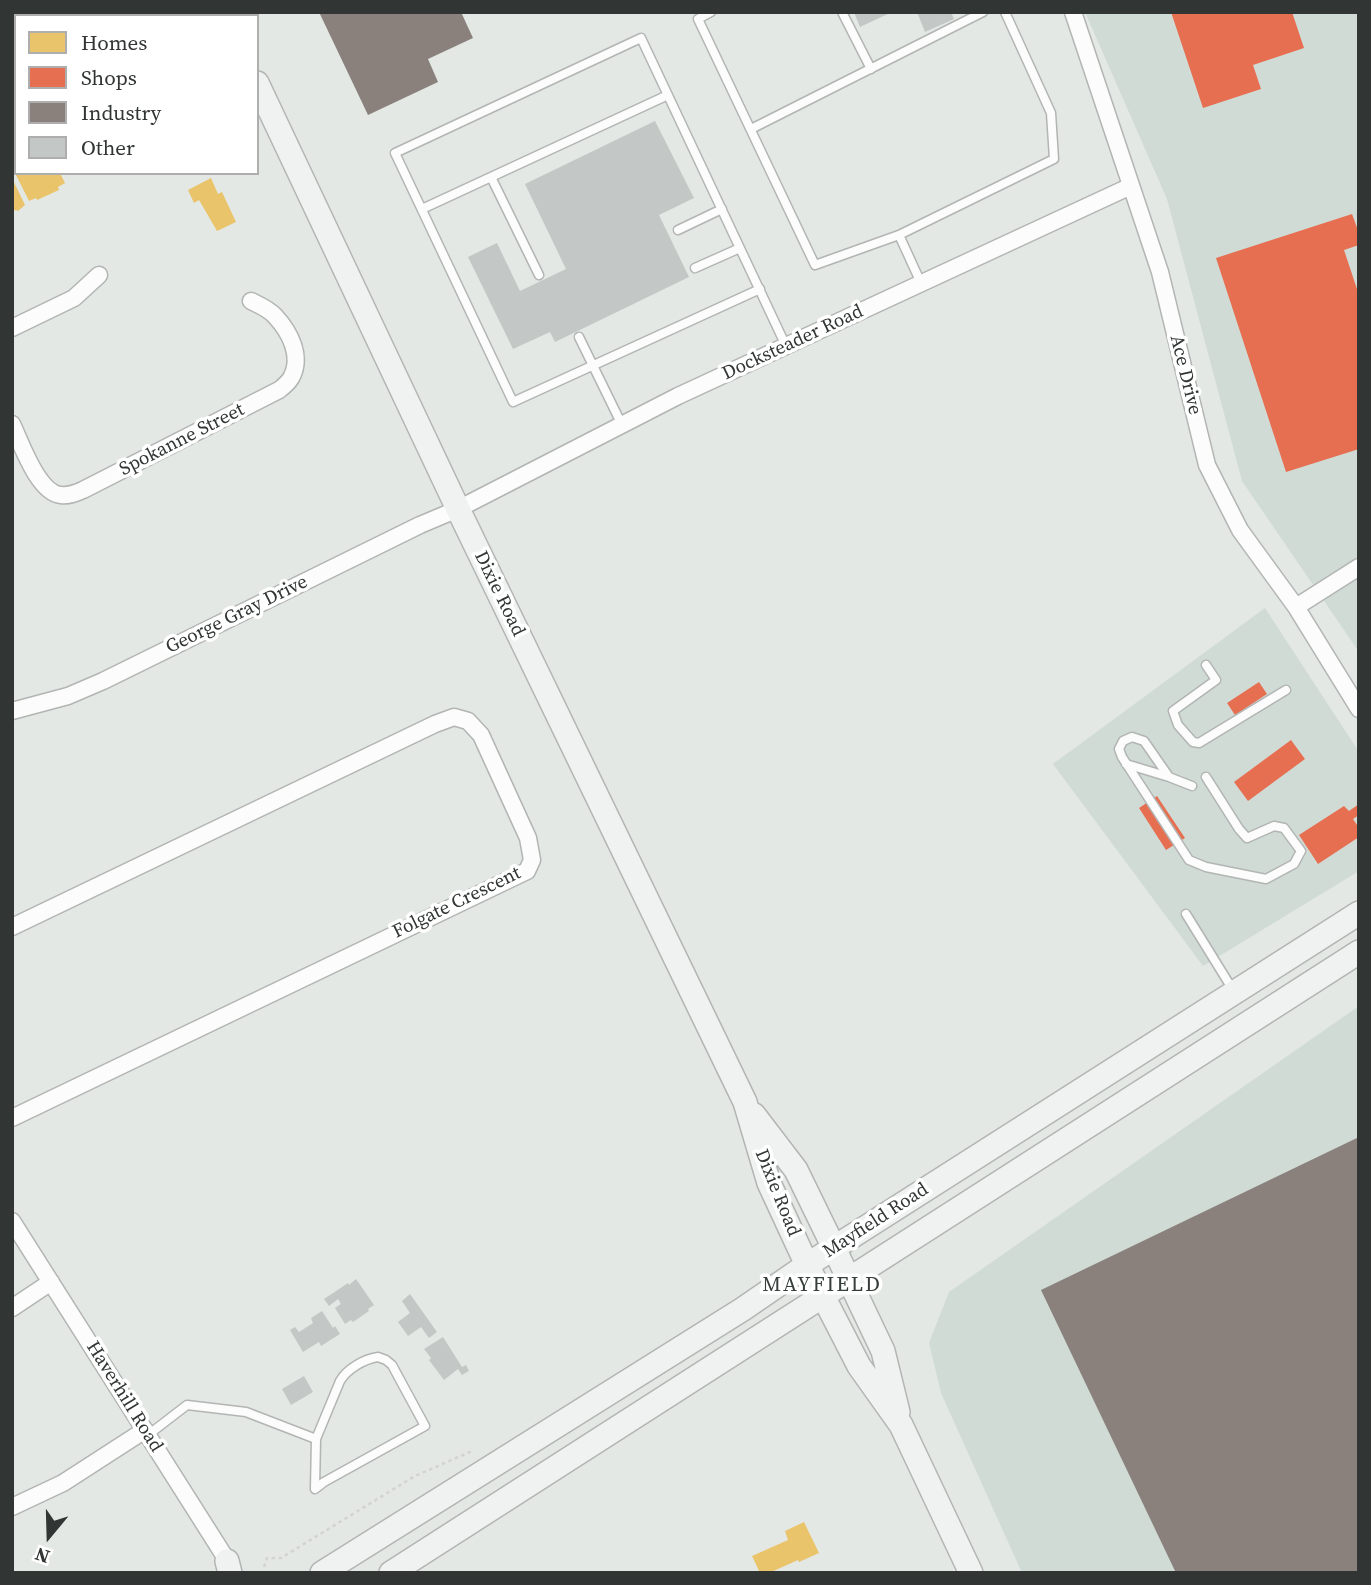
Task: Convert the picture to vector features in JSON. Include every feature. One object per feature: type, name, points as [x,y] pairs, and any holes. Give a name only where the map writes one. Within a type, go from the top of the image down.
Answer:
[{"type":"main road","name":"Dixie Road","points":[[259,87],[458,509],[745,1102],[769,1183],[807,1265],[859,1366],[901,1425],[971,1573]]},
{"type":"main road","name":"Mayfield Road","points":[[322,1573],[732,1316],[807,1265],[1359,913]]},
{"type":"main road","name":"Mayfield Road","points":[[391,1573],[1359,953]]},
{"type":"main road","name":"Dixie Road","points":[[745,1102],[796,1170],[834,1248],[883,1351],[901,1425]]},
{"type":"street","name":"Ace Drive","points":[[1073,12],[1160,272],[1207,464],[1240,530],[1296,607],[1359,709]]},
{"type":"street","name":"Docksteader Road","points":[[458,509],[678,396],[1131,186]]},
{"type":"street","points":[[12,328],[74,298],[99,275]]},
{"type":"street","name":"Spokanne Street","points":[[12,424],[41,482],[51,492],[71,495],[279,390],[290,380],[294,370],[296,356],[293,346],[274,314],[251,301]]},
{"type":"street","name":"George Gray Drive","points":[[12,711],[68,696],[103,681],[420,525],[458,509]]},
{"type":"street","points":[[1296,607],[1359,567]]},
{"type":"street","name":"Folgate Crescent","points":[[12,927],[454,717],[468,721],[481,735],[528,838],[532,860],[527,872],[12,1118]]},
{"type":"street","name":"Haverhill Road","points":[[12,1221],[231,1569]]},
{"type":"street","points":[[12,1308],[51,1282]]},
{"type":"street","points":[[12,1507],[63,1483],[146,1433]]},
{"type":"lane","points":[[12,15],[18,12]]},
{"type":"lane","points":[[711,12],[698,19],[815,265],[899,235],[1054,159],[1051,113],[1005,12]]},
{"type":"lane","points":[[842,12],[870,69]]},
{"type":"lane","points":[[751,129],[983,12]]},
{"type":"lane","points":[[760,289],[513,402],[396,153],[642,38],[668,95],[760,289],[786,346]]},
{"type":"lane","points":[[422,209],[668,95]]},
{"type":"lane","points":[[491,177],[538,275]]},
{"type":"lane","points":[[678,230],[722,209]]},
{"type":"lane","points":[[899,235],[921,283]]},
{"type":"lane","points":[[695,268],[740,248]]},
{"type":"lane","points":[[579,337],[622,425]]},
{"type":"lane","points":[[1206,665],[1216,680],[1173,711],[1178,724],[1192,742],[1199,743],[1286,690]]},
{"type":"lane","points":[[1169,777],[1144,741],[1132,737],[1123,741],[1119,749],[1126,764],[1189,860],[1206,867],[1266,879],[1294,864],[1301,852],[1283,828],[1274,826],[1247,838],[1206,777]]},
{"type":"lane","points":[[1126,764],[1192,786]]},
{"type":"lane","points":[[1186,914],[1235,992]]},
{"type":"lane","points":[[373,1357],[393,1365],[425,1426],[315,1489],[316,1439],[342,1377],[373,1357]]},
{"type":"lane","points":[[146,1433],[187,1405],[246,1412],[316,1439]]},
{"type":"path","points":[[264,1567],[267,1558],[281,1558],[415,1476],[472,1451]]},
{"type":"shaded area","points":[[1085,12],[1359,12],[1359,652],[1242,481],[1167,199]]},
{"type":"shaded area","points":[[1265,608],[1359,752],[1359,871],[1203,966],[1053,764]]},
{"type":"shaded area","points":[[1359,1006],[1359,1573],[1022,1573],[941,1393],[929,1343],[949,1292]]},
{"type":"building: Homes","points":[[12,58],[14,58],[12,104]]},
{"type":"building: Homes","points":[[16,175],[61,175],[65,183],[58,187],[59,190],[29,201]]},
{"type":"building: Homes","points":[[12,178],[25,205],[18,211],[12,211]]},
{"type":"building: Homes","points":[[211,178],[218,194],[222,192],[236,222],[217,231],[199,200],[194,203],[188,190]]},
{"type":"building: Homes","points":[[804,1522],[819,1553],[769,1573],[760,1573],[752,1556],[788,1540],[785,1531]]},
{"type":"building: Shops","points":[[1171,12],[1292,12],[1304,48],[1253,65],[1261,89],[1203,108]]},
{"type":"building: Shops","points":[[1352,214],[1359,233],[1359,245],[1344,250],[1359,295],[1359,449],[1286,472],[1216,258]]},
{"type":"building: Shops","points":[[1259,682],[1267,694],[1235,715],[1227,703]]},
{"type":"building: Shops","points":[[1291,740],[1305,759],[1248,801],[1234,782]]},
{"type":"building: Shops","points":[[1157,796],[1185,838],[1166,850],[1139,808]]},
{"type":"building: Shops","points":[[1359,804],[1359,815],[1353,819],[1359,828],[1359,837],[1318,864],[1299,835],[1344,806],[1349,811]]},
{"type":"building: Industry","points":[[319,12],[461,12],[473,38],[428,59],[438,82],[368,115]]},
{"type":"building: Industry","points":[[1359,1137],[1359,1573],[1176,1573],[1041,1290]]},
{"type":"building: Other","points":[[854,12],[892,12],[860,27]]},
{"type":"building: Other","points":[[917,12],[951,12],[954,19],[925,32]]},
{"type":"building: Other","points":[[655,121],[694,198],[659,215],[689,277],[555,342],[550,332],[513,349],[468,257],[497,243],[520,291],[566,269],[525,184]]},
{"type":"building: Other","points":[[356,1279],[374,1305],[353,1322],[351,1320],[345,1324],[335,1308],[341,1304],[338,1299],[329,1306],[324,1299]]},
{"type":"building: Other","points":[[410,1294],[437,1332],[429,1338],[421,1327],[408,1336],[398,1322],[410,1313],[402,1301]]},
{"type":"building: Other","points":[[322,1311],[340,1334],[321,1346],[319,1342],[303,1352],[290,1330],[295,1327],[299,1332],[313,1323],[311,1318]]},
{"type":"building: Other","points":[[443,1337],[462,1367],[466,1365],[469,1371],[462,1375],[458,1369],[444,1380],[424,1349]]},
{"type":"building: Other","points":[[304,1376],[313,1392],[291,1405],[282,1389]]},
{"type":"district","name":"MAYFIELD","points":[[822,1286]]}]
